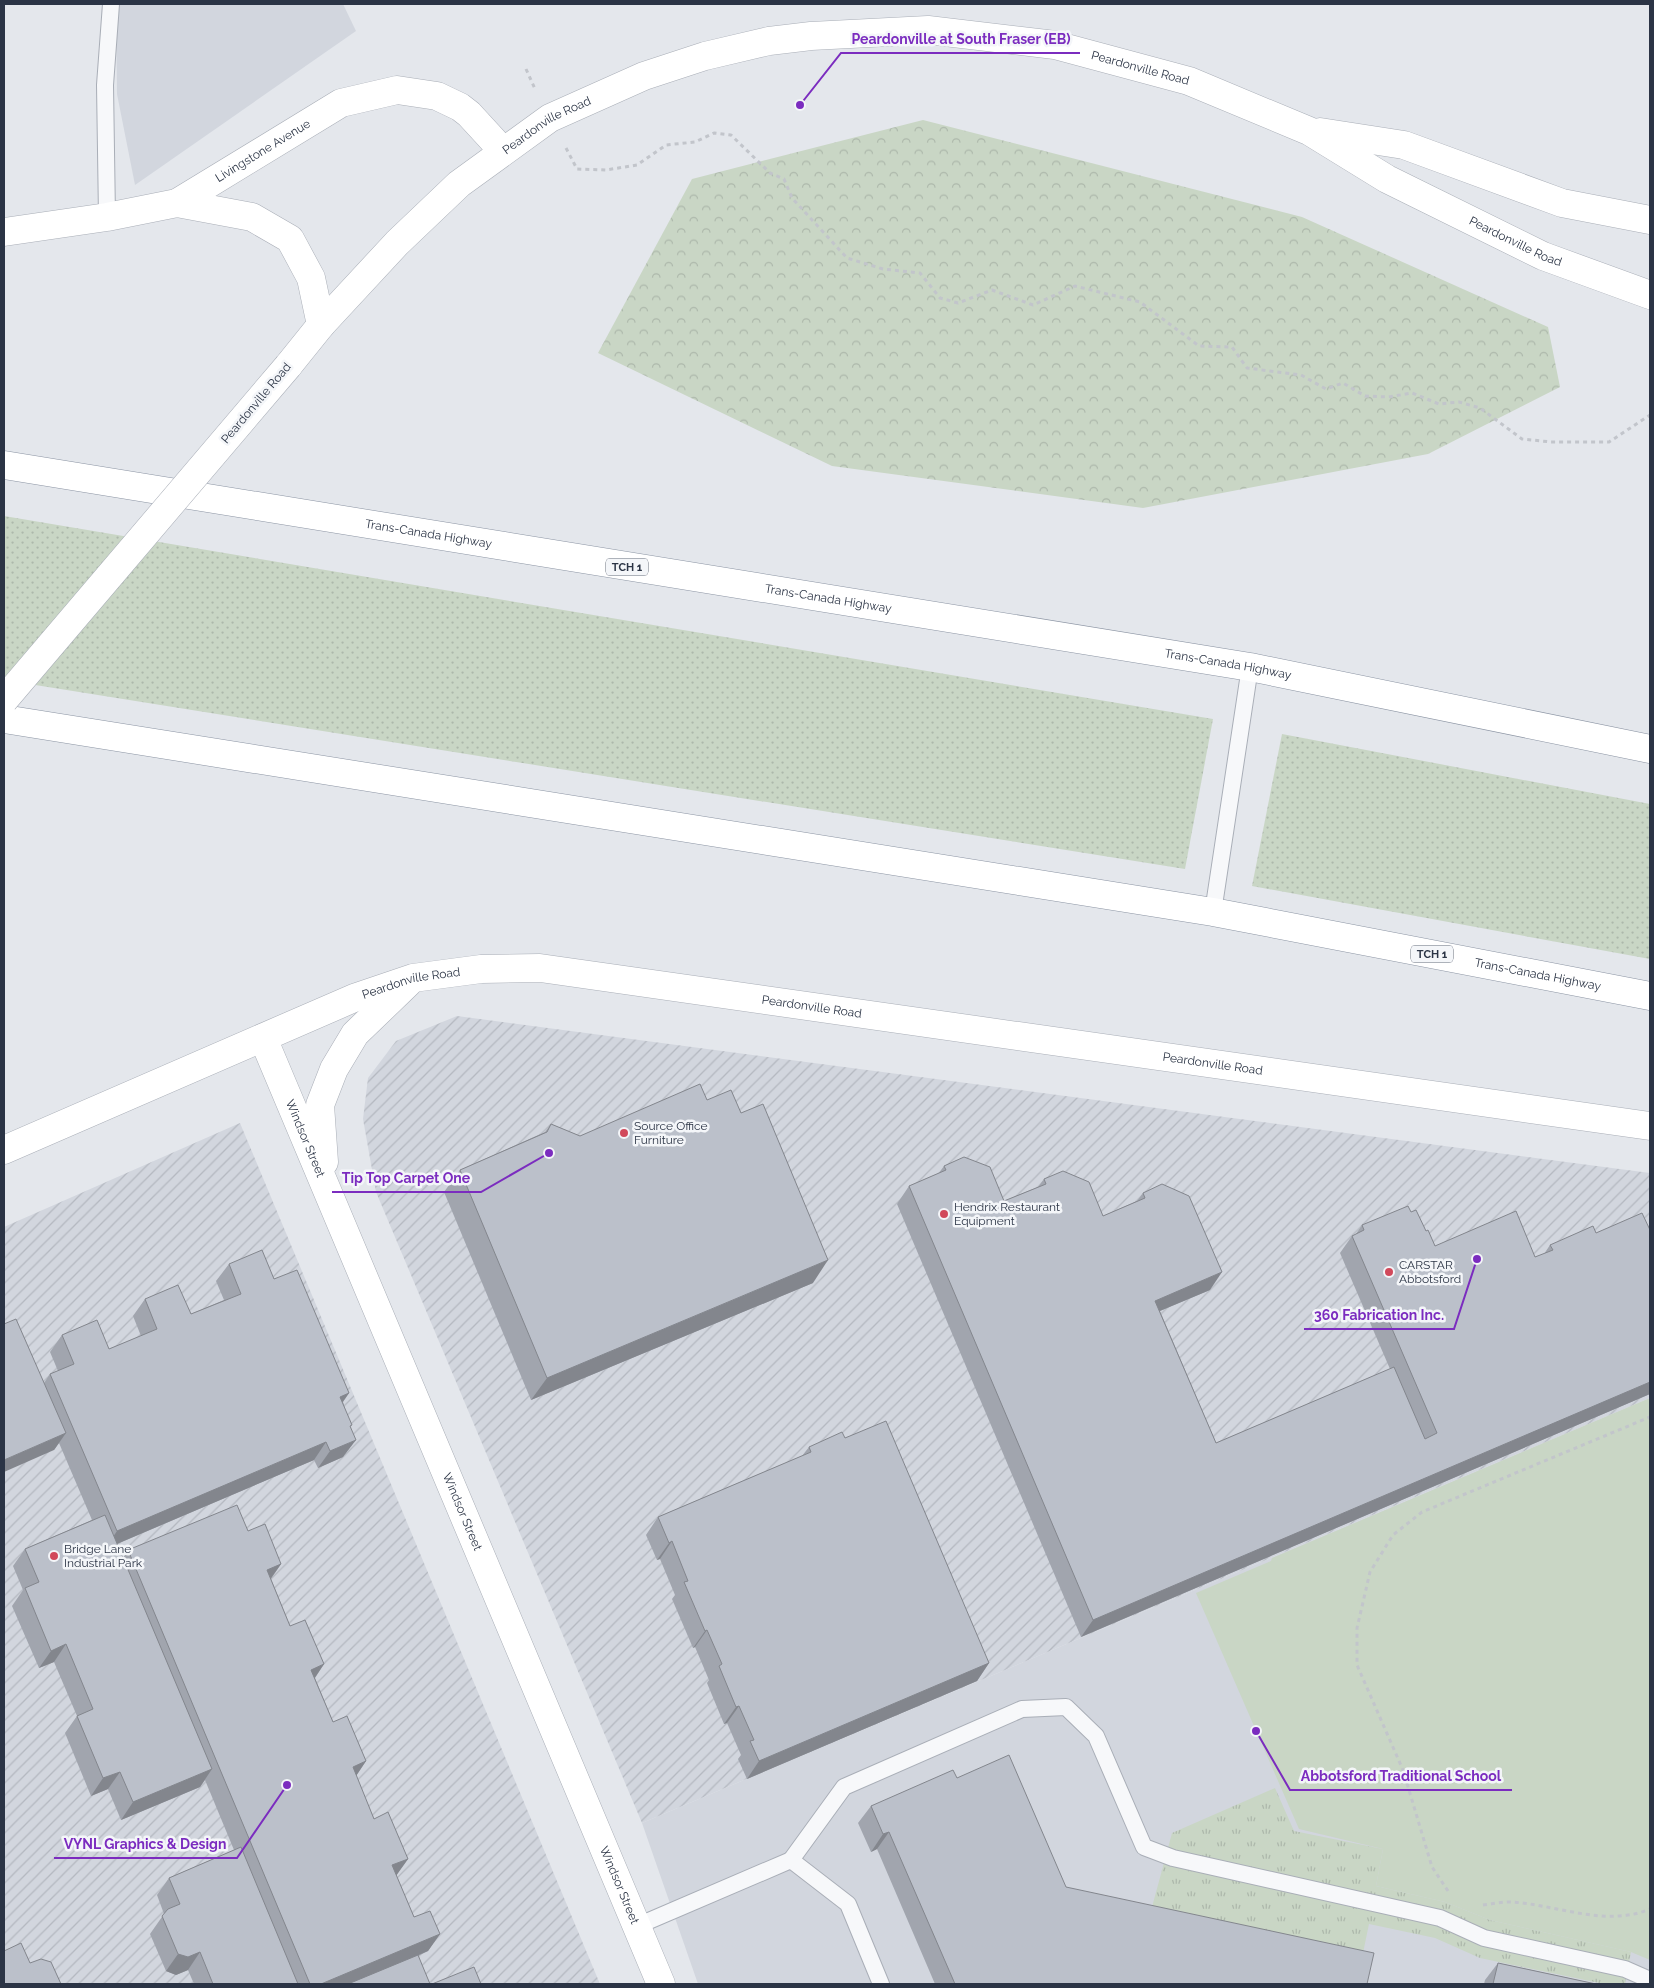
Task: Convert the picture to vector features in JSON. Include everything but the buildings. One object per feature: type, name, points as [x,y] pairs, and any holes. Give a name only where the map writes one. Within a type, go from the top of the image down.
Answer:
[{"type":"main road","name":"Peardonville Road","points":[[4,700],[322,325],[397,243],[459,184],[550,118],[644,76],[705,56],[769,41],[811,36],[928,30],[1065,48],[1189,81],[1309,131],[1387,179],[1543,256],[1650,296]]},
{"type":"main road","name":"Livingstone Avenue","points":[[4,232],[107,217],[177,203],[342,102],[396,90],[438,96],[460,107],[469,114],[503,151]]},
{"type":"main road","name":"Peardonville Road","points":[[1309,131],[1404,146],[1562,203],[1650,220]]},
{"type":"main road","points":[[177,203],[252,217],[290,239],[311,278],[322,325]]},
{"type":"main road","name":"Trans-Canada Highway","points":[[4,466],[1250,667],[1650,749]]},
{"type":"main road","name":"Trans-Canada Highway","points":[[4,719],[1213,912],[1650,996]]},
{"type":"main road","name":"Peardonville Road","points":[[4,1150],[354,998],[413,978],[481,969],[540,968],[1650,1126]]},
{"type":"main road","points":[[326,1183],[320,1105],[334,1069],[355,1034],[413,978]]},
{"type":"main road","name":"Windsor Street","points":[[263,1038],[326,1183],[661,1984]]},
{"type":"lane","points":[[107,217],[105,85],[111,4]]},
{"type":"lane","points":[[1213,912],[1250,667]]},
{"type":"lane","points":[[637,1926],[791,1860],[844,1787],[1022,1709],[1066,1707],[1096,1736],[1144,1848],[1172,1858],[1440,1918],[1484,1938],[1624,1969],[1650,1980]]},
{"type":"lane","points":[[791,1860],[848,1904],[881,1984]]},
{"type":"path","points":[[526,70],[577,169],[606,170],[637,165],[666,145],[695,142],[714,132],[731,135],[770,173],[784,179],[792,198],[848,258],[883,269],[920,273],[940,298],[958,303],[992,290],[1033,305],[1075,286],[1115,295],[1140,302],[1199,346],[1232,347],[1247,368],[1301,375],[1326,389],[1343,383],[1366,396],[1388,397],[1412,393],[1439,404],[1460,402],[1480,408],[1522,439],[1551,442],[1609,442],[1650,415]]},
{"type":"path","points":[[1450,1894],[1432,1867],[1403,1770],[1357,1665],[1357,1628],[1370,1572],[1393,1535],[1422,1512],[1650,1417]]},
{"type":"path","points":[[1479,1905],[1509,1902],[1608,1917],[1639,1914],[1650,1909]]},
{"type":"shaded area","points":[[116,4],[343,4],[356,31],[135,185],[117,94]]},
{"type":"shaded area","points":[[457,1016],[1650,1173],[1650,1398],[642,1823],[376,1192],[363,1119],[368,1078],[396,1041]]},
{"type":"shaded area","points":[[240,1123],[600,1984],[4,1984],[4,1227]]},
{"type":"shaded area","points":[[1650,1398],[1650,1984],[698,1984],[642,1823]]},
{"type":"green space","points":[[923,120],[1302,217],[1548,327],[1560,387],[1428,454],[1143,508],[832,466],[598,353],[692,179]]},
{"type":"green space","points":[[4,516],[1213,719],[1185,869],[4,680]]},
{"type":"green space","points":[[1282,734],[1650,804],[1650,959],[1252,886]]},
{"type":"green space","points":[[1650,1398],[1650,1960],[1631,1952],[1490,1920],[1445,1902],[1376,1886],[1383,1849],[1299,1829],[1196,1593],[1271,1561],[1272,1558]]},
{"type":"green space","points":[[1275,1788],[1294,1831],[1383,1849],[1376,1886],[1445,1902],[1490,1920],[1631,1952],[1625,1984],[1604,1984],[1480,1958],[1435,1938],[1369,1924],[1363,1953],[1152,1907],[1172,1833]]},
{"type":"place","name":"Peardonville at South Fraser (EB)","points":[[800,105]]},
{"type":"place","name":"Source Office Furniture","points":[[624,1133]]},
{"type":"place","name":"Tip Top Carpet One","points":[[549,1153]]},
{"type":"place","name":"Hendrix Restaurant Equipment","points":[[944,1214]]},
{"type":"place","name":"360 Fabrication Inc.","points":[[1477,1259]]},
{"type":"place","name":"CARSTAR Abbotsford","points":[[1389,1272]]},
{"type":"place","name":"Bridge Lane Industrial Park","points":[[54,1556]]},
{"type":"place","name":"Abbotsford Traditional School","points":[[1256,1731]]},
{"type":"place","name":"VYNL Graphics & Design","points":[[287,1785]]}]
